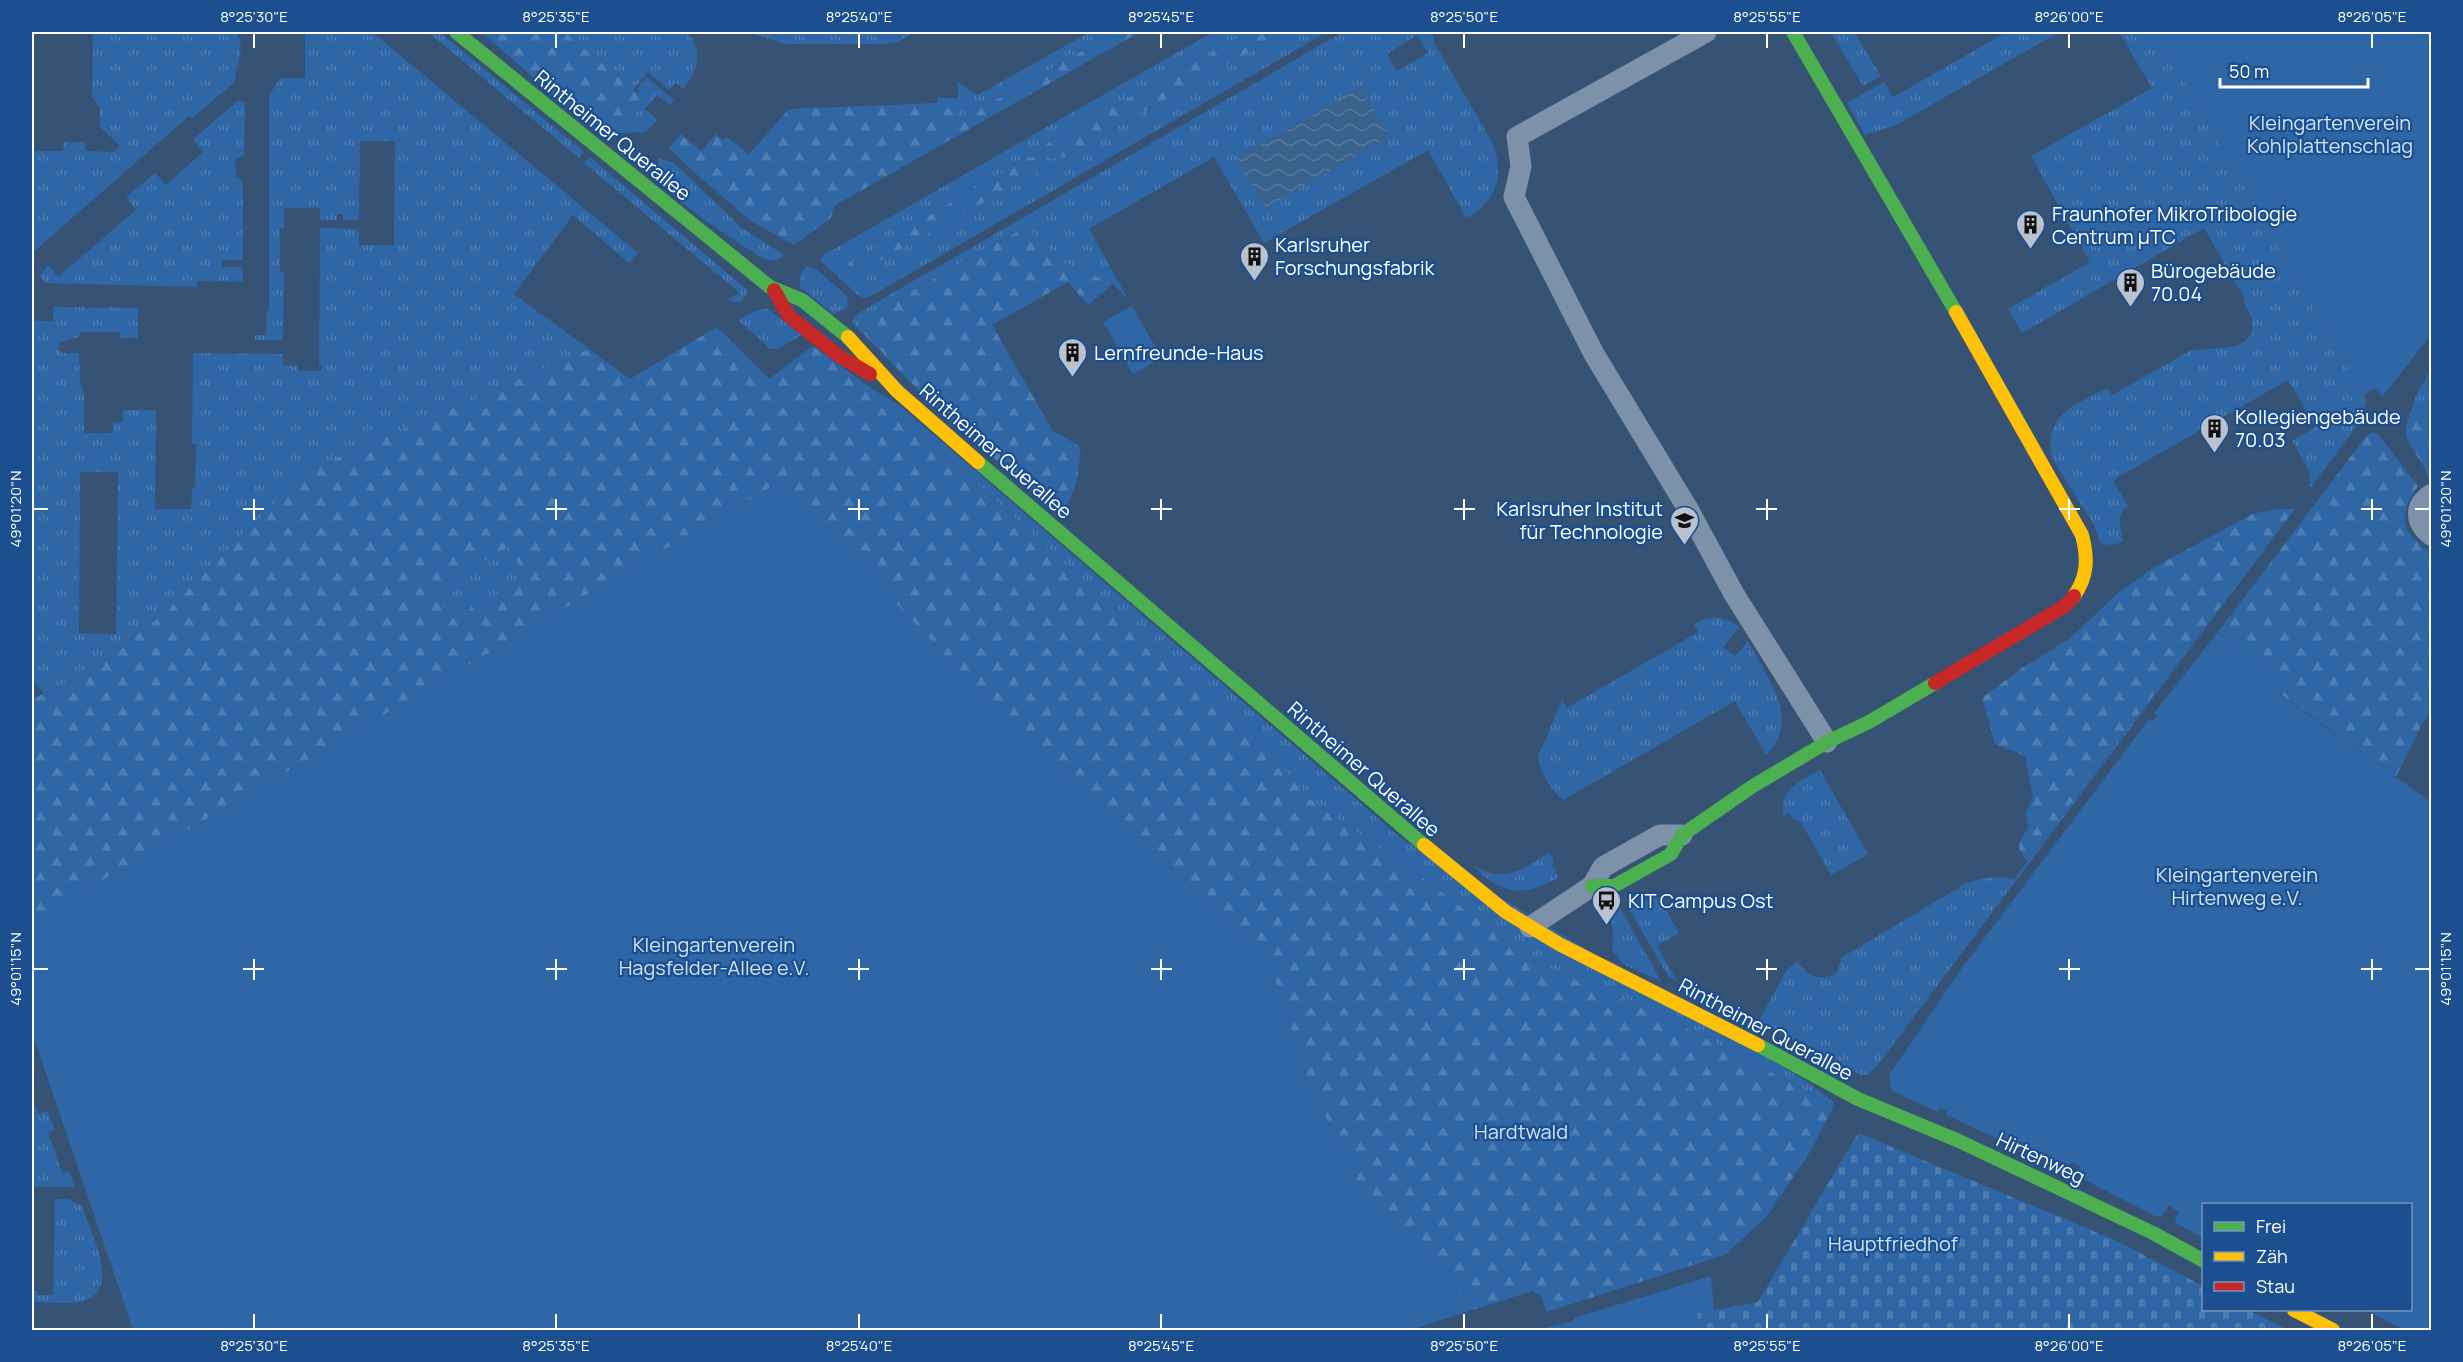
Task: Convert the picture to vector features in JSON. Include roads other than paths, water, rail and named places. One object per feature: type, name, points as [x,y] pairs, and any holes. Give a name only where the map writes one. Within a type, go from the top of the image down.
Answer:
[{"type":"street","name":"Rintheimer Querallee","points":[[456,32],[618,166],[774,290],[802,300],[853,341],[897,391],[1463,879],[1530,927],[1804,1068],[1858,1099]]},
{"type":"street","points":[[1706,32],[1517,137],[1521,166],[1514,197],[1594,354],[1688,509],[1734,594],[1827,742]]},
{"type":"street","points":[[1530,927],[1592,886],[1603,867],[1660,835],[1682,835],[1753,786],[1827,742],[1869,722],[2065,606],[2079,591],[2088,571],[2082,535],[1974,342],[1793,32]]},
{"type":"street","name":"Rintheimer Querallee","points":[[774,290],[788,315],[813,336],[839,356],[897,391]]},
{"type":"street","points":[[2432,494],[2425,499],[2418,518],[2420,525],[2432,536]]},
{"type":"street","name":"Hirtenweg","points":[[1858,1099],[1968,1145],[2153,1233],[2202,1260]]},
{"type":"street","points":[[2296,1311],[2333,1330]]},
{"type":"water","points":[[1361,87],[1390,137],[1265,208],[1237,158]]},
{"type":"place","name":"Fraunhofer MikroTribologie Centrum µTC","points":[[2031,250]]},
{"type":"place","name":"Karlsruher Forschungsfabrik","points":[[1254,282]]},
{"type":"place","name":"Bürogebäude 70.04","points":[[2130,308]]},
{"type":"place","name":"Lernfreunde-Haus","points":[[1073,378]]},
{"type":"place","name":"Kollegiengebäude 70.03","points":[[2214,454]]},
{"type":"place","name":"Karlsruher Institut für Technologie","points":[[1684,546]]},
{"type":"place","name":"KIT Campus Ost","points":[[1607,926]]},
{"type":"park label","name":"Kleingartenverein Kohlplattenschlag","points":[[2330,134]]},
{"type":"park label","name":"Kleingartenverein Hirtenweg e.V.","points":[[2237,886]]},
{"type":"park label","name":"Kleingartenverein Hagsfelder-Allee e.V.","points":[[714,956]]},
{"type":"park label","name":"Hardtwald","points":[[1521,1131]]},
{"type":"park label","name":"Hauptfriedhof","points":[[1893,1243]]}]
